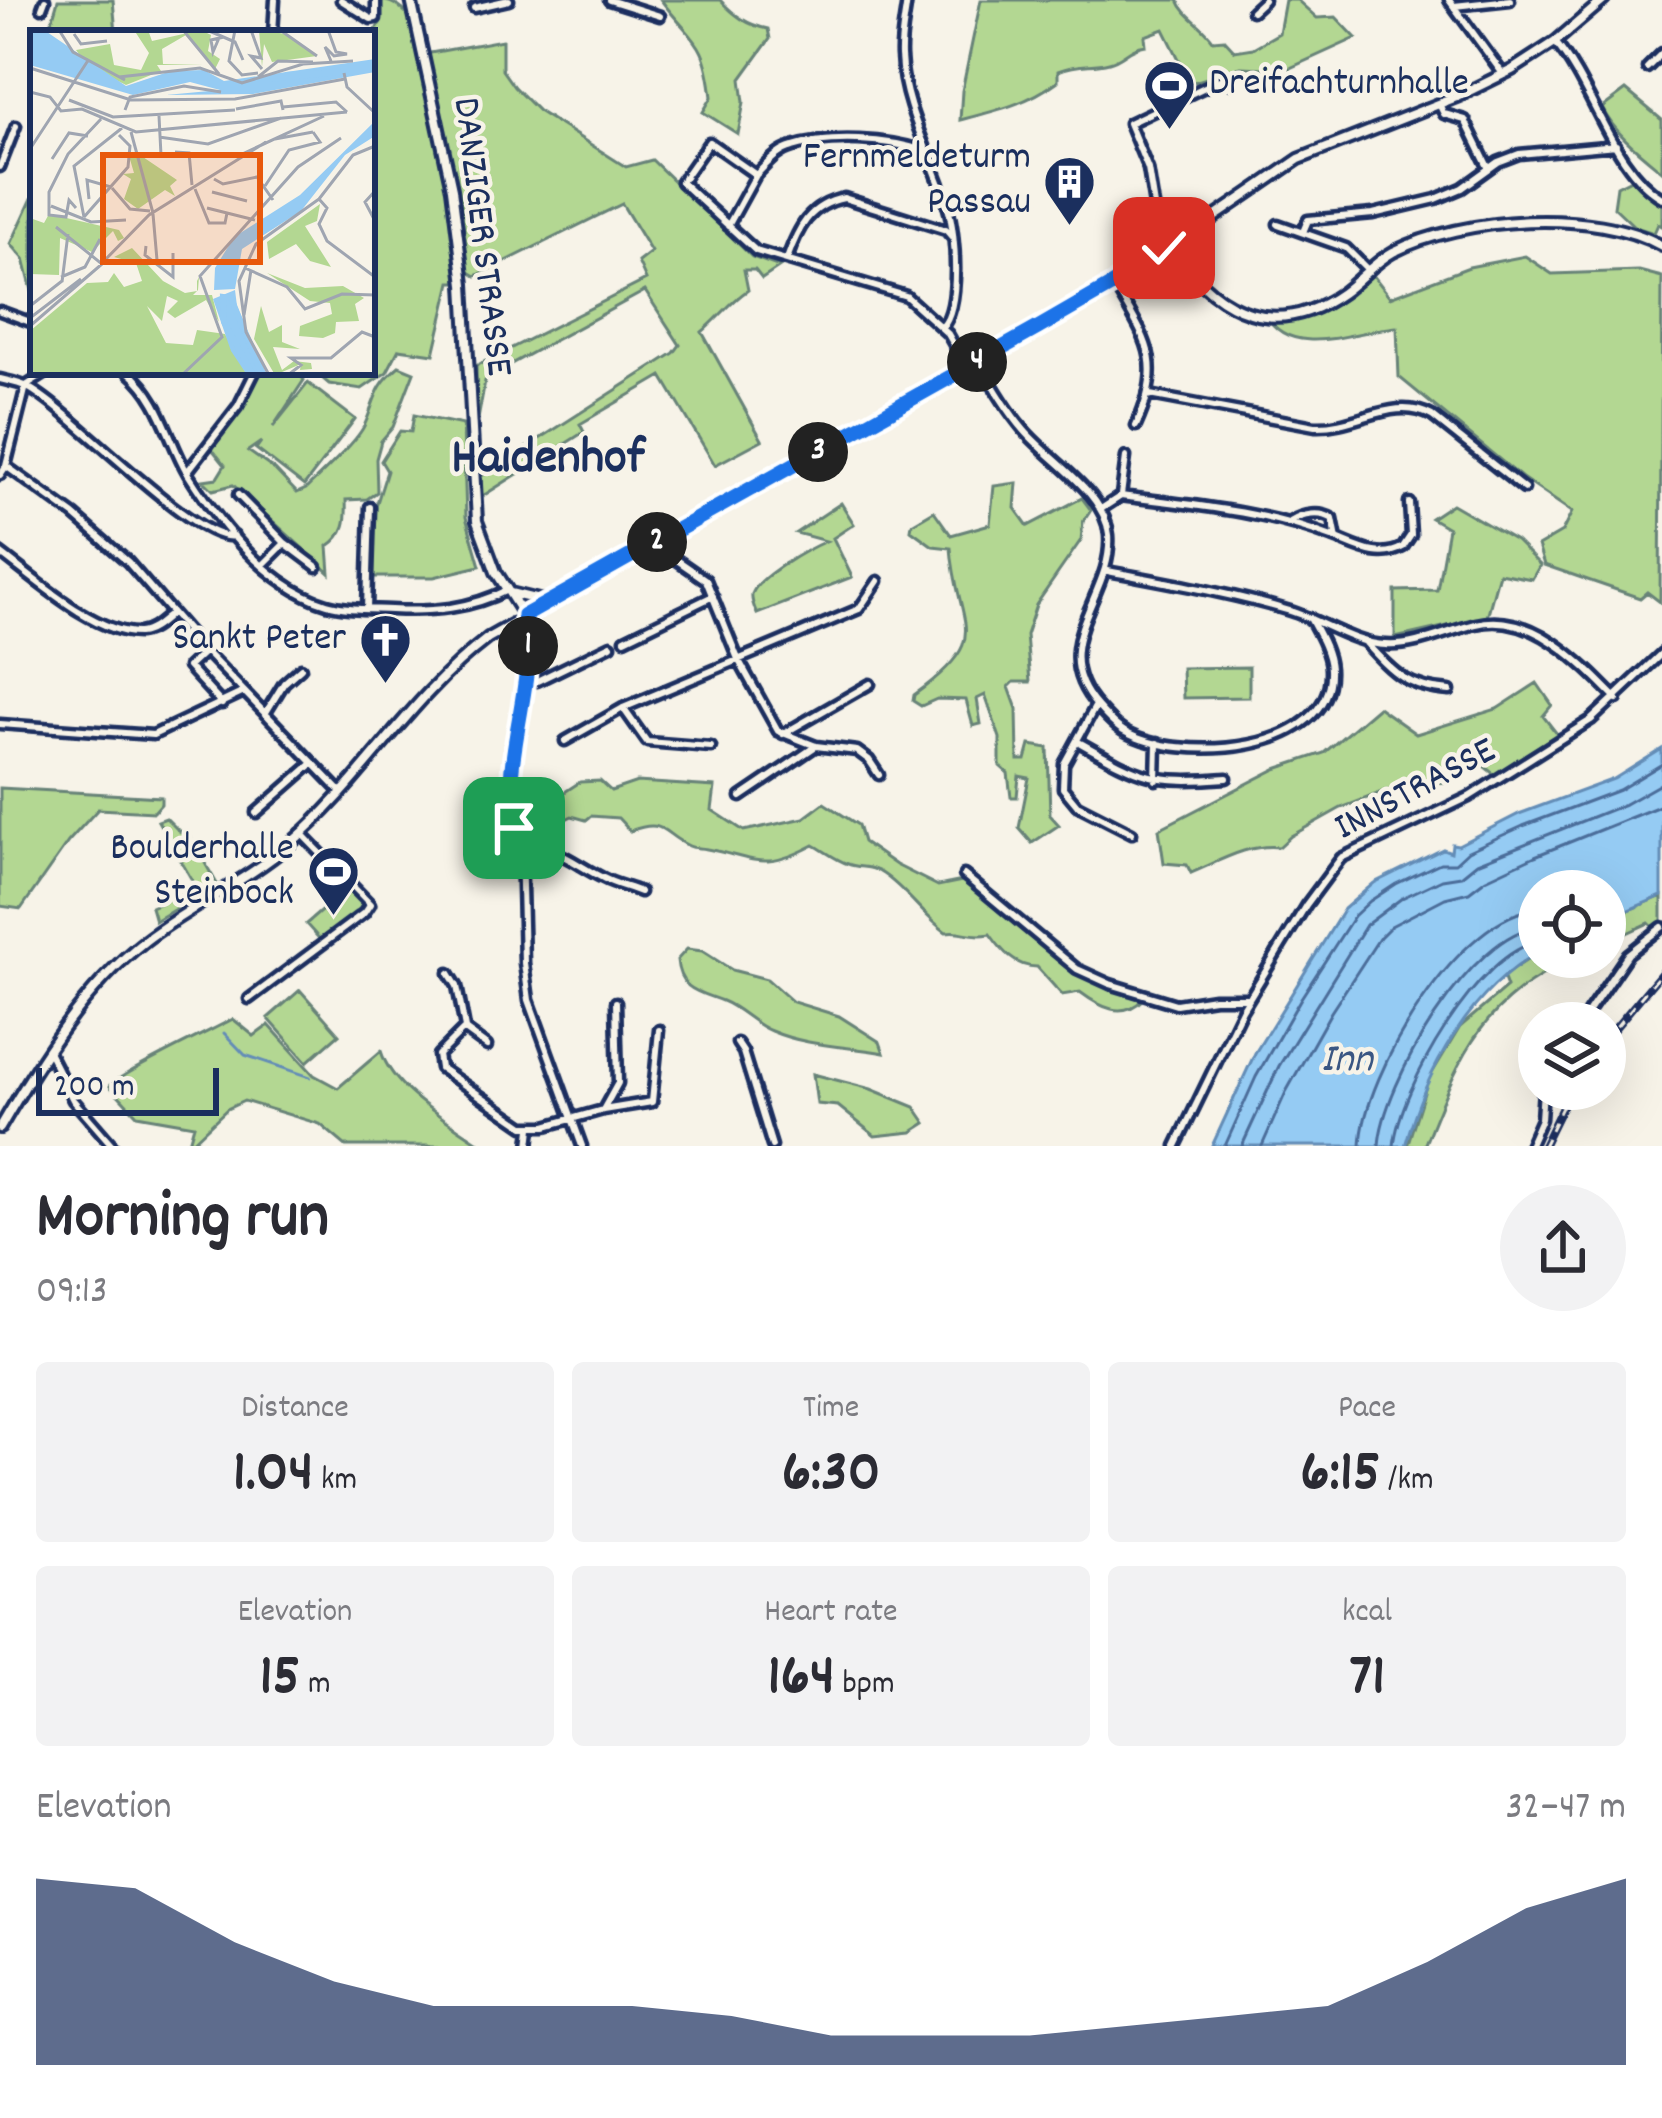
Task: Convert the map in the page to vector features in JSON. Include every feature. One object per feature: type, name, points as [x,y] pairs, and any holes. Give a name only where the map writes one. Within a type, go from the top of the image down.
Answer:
[{"type":"street","points":[[273,30],[275,0]]},
{"type":"street","points":[[341,0],[370,19],[376,17],[376,0]]},
{"type":"street","name":"DANZIGER STRASSE","points":[[411,0],[452,189],[464,284],[477,520],[487,554],[524,616]]},
{"type":"street","points":[[474,8],[509,0]]},
{"type":"street","points":[[609,0],[660,16]]},
{"type":"street","points":[[908,0],[901,57],[924,151],[950,212],[954,295],[948,322],[942,327]]},
{"type":"street","points":[[1252,11],[1264,0]]},
{"type":"street","points":[[1452,3],[1510,0]]},
{"type":"street","points":[[1181,240],[1299,159],[1503,74],[1555,42],[1604,0]]},
{"type":"street","points":[[1452,3],[1503,74]]},
{"type":"street","points":[[1555,42],[1577,68],[1638,181],[1662,199]]},
{"type":"street","points":[[1648,68],[1662,53]]},
{"type":"street","points":[[1181,240],[1169,236],[1156,218],[1148,169],[1129,123],[1228,76],[1232,84]]},
{"type":"street","points":[[1439,104],[1444,114],[1465,120],[1488,167]]},
{"type":"street","points":[[0,167],[16,125]]},
{"type":"street","points":[[755,175],[709,142],[681,182],[755,251],[906,296],[942,327],[967,368]]},
{"type":"street","points":[[728,226],[755,175],[776,155],[793,147],[827,142],[901,143],[924,151]]},
{"type":"street","points":[[1303,232],[1308,220],[1373,214],[1436,199],[1462,188],[1488,167],[1529,152],[1616,146]]},
{"type":"street","points":[[787,260],[798,230],[811,213],[828,201],[844,198],[946,230],[952,237]]},
{"type":"street","points":[[0,1128],[48,1051],[92,993],[143,942],[302,833],[428,689],[488,638],[1165,251],[1177,254],[1216,299],[1266,315],[1297,314],[1319,306],[1396,250],[1475,226],[1507,222],[1611,227],[1662,246]]},
{"type":"street","points":[[1279,224],[1346,248],[1368,270]]},
{"type":"street","points":[[1165,251],[1169,236]]},
{"type":"street","points":[[1177,254],[1181,240]]},
{"type":"street","points":[[1114,284],[1150,346],[1150,394],[1136,426]]},
{"type":"street","points":[[0,311],[30,322]]},
{"type":"street","points":[[979,361],[1022,427],[1101,508],[1109,533],[1107,571],[1083,615],[1078,641],[1083,686],[1124,732],[1189,748],[1248,745],[1283,736],[1299,726],[1327,692],[1330,670],[1310,618]]},
{"type":"street","points":[[0,476],[7,466],[26,386],[43,375]]},
{"type":"street","points":[[132,375],[158,405],[187,472],[234,536],[281,581],[314,599],[367,609],[457,608],[509,592],[548,602]]},
{"type":"street","points":[[187,472],[238,406],[254,375]]},
{"type":"street","points":[[0,379],[26,386],[106,446],[187,520],[225,538],[234,536]]},
{"type":"street","points":[[1150,394],[1316,426],[1343,425],[1400,406],[1414,408],[1432,416],[1525,489]]},
{"type":"street","points":[[1121,496],[1126,457]]},
{"type":"street","points":[[7,466],[105,540],[340,792]]},
{"type":"street","points":[[238,496],[317,567]]},
{"type":"street","points":[[1101,508],[1121,496],[1290,522],[1358,549],[1393,553],[1411,535],[1409,502]]},
{"type":"street","points":[[367,609],[370,507]]},
{"type":"street","points":[[1290,522],[1301,515],[1326,515],[1333,519],[1337,539]]},
{"type":"street","points":[[658,542],[706,580],[738,659],[778,731],[815,746],[856,751],[879,775]]},
{"type":"street","points":[[263,565],[285,543]]},
{"type":"street","points":[[0,553],[74,608],[119,628],[139,633],[172,613]]},
{"type":"street","points":[[1107,571],[1224,592],[1387,645],[1483,622],[1515,624],[1562,648],[1617,699]]},
{"type":"street","points":[[565,741],[623,708],[859,609],[878,581]]},
{"type":"street","points":[[625,639],[715,596]]},
{"type":"street","points":[[524,616],[529,640],[509,804],[521,847],[524,963],[529,1000],[582,1146]]},
{"type":"street","points":[[1364,640],[1402,679],[1423,689],[1450,691]]},
{"type":"street","points":[[523,680],[537,681],[610,645]]},
{"type":"street","points":[[206,651],[188,667],[222,704]]},
{"type":"street","name":"INNSTRASSE","points":[[1176,1146],[1249,998],[1341,858],[1469,797],[1591,720],[1662,653]]},
{"type":"street","points":[[266,714],[284,683],[301,668]]},
{"type":"street","points":[[783,734],[870,683]]},
{"type":"street","points":[[0,724],[152,735],[244,692]]},
{"type":"street","points":[[1096,705],[1064,764],[1063,788],[1077,805],[1132,832]]},
{"type":"street","points":[[623,708],[639,735],[655,745],[711,747]]},
{"type":"street","points":[[1077,741],[1141,777],[1227,778]]},
{"type":"street","points":[[1156,742],[1156,780]]},
{"type":"street","points":[[740,796],[815,746]]},
{"type":"street","points":[[256,813],[313,763]]},
{"type":"street","points":[[249,999],[332,939],[370,904],[302,833]]},
{"type":"street","points":[[521,847],[534,845],[560,853],[602,878],[640,892]]},
{"type":"street","points":[[964,875],[1076,969],[1110,985],[1176,1004],[1249,998]]},
{"type":"street","points":[[1595,1002],[1628,954],[1662,927]]},
{"type":"street","points":[[449,973],[458,986],[464,1030],[487,1046]]},
{"type":"street","points":[[603,1111],[618,1083],[616,1002]]},
{"type":"street","points":[[464,1030],[438,1055],[440,1068],[517,1123],[532,1128],[652,1102],[659,1030]]},
{"type":"street","points":[[736,1043],[743,1052],[772,1146]]},
{"type":"street","points":[[48,1051],[73,1100],[113,1146]]},
{"type":"street","points":[[1529,1146],[1542,1110]]},
{"type":"street","points":[[529,1146],[532,1128]]},
{"type":"green space","points":[[58,0],[113,0],[116,30],[50,28]]},
{"type":"green space","points":[[376,0],[396,5],[415,25],[425,54],[502,40],[502,70],[538,111],[626,167],[652,160],[752,257],[780,267],[762,279],[755,270],[744,270],[748,290],[702,332],[762,440],[715,465],[662,376],[580,424],[584,432],[481,497],[480,477],[680,345],[645,291],[491,375],[485,381],[477,425],[476,366],[646,280],[638,262],[651,252],[622,204],[476,276],[466,270],[452,200],[457,282],[451,282],[434,354],[399,349],[387,372],[362,389],[329,384],[318,375],[375,375],[375,32],[380,23]]},
{"type":"green space","points":[[661,0],[720,0],[741,19],[768,29],[770,39],[741,79],[744,102],[738,134],[703,112],[712,97],[706,63],[696,42]]},
{"type":"green space","points":[[981,0],[1178,0],[1213,40],[1224,39],[1235,51],[1253,48],[1279,33],[1285,0],[1297,0],[1317,18],[1336,17],[1356,38],[1268,78],[1264,68],[1241,67],[1191,83],[1164,29],[1145,36],[1146,45],[1114,60],[1058,71],[1058,81],[1023,101],[960,120]]},
{"type":"green space","points":[[1626,90],[1662,120],[1662,171],[1620,134],[1602,108]]},
{"type":"green space","points":[[1633,178],[1662,202],[1662,226],[1658,224],[1654,233],[1635,227],[1614,207],[1617,186]]},
{"type":"green space","points":[[30,203],[30,283],[24,259],[11,244]]},
{"type":"green space","points":[[1525,256],[1552,274],[1639,271],[1662,277],[1660,602],[1647,592],[1640,598],[1544,565],[1538,546],[1562,532],[1572,512],[1522,478],[1399,377],[1397,327],[1308,340],[1277,329],[1266,315],[1310,307],[1369,270],[1390,297],[1469,267]]},
{"type":"green space","points":[[399,366],[414,372],[393,427],[381,441],[377,492],[367,499],[346,500],[344,526],[328,546],[330,573],[233,485],[213,490],[203,480],[217,478],[225,465],[212,449],[241,409],[258,375],[300,375],[304,380],[273,427],[308,383],[355,419],[304,486],[256,449],[261,442],[248,451],[297,493],[355,439]]},
{"type":"green space","points":[[414,415],[463,425],[466,517],[480,566],[434,577],[372,577],[376,506],[387,471],[381,461],[400,431],[411,432]]},
{"type":"green space","points":[[1017,483],[1015,508],[1028,526],[1082,498],[1091,510],[1083,522],[1081,540],[1036,605],[1026,635],[1030,682],[1014,682],[1009,687],[1017,709],[1018,760],[1026,760],[1030,745],[1048,748],[1050,815],[1059,825],[1032,843],[1019,828],[1029,778],[1019,776],[1017,797],[1011,797],[1008,773],[1000,766],[1000,738],[985,695],[977,699],[981,724],[973,726],[966,700],[937,699],[921,706],[913,701],[955,659],[966,630],[951,548],[933,546],[911,530],[912,524],[934,511],[951,535],[990,524],[994,486]]},
{"type":"green space","points":[[841,503],[854,524],[833,538],[852,577],[757,614],[752,595],[763,580],[826,541],[796,533]]},
{"type":"green space","points":[[1452,504],[1516,541],[1540,565],[1532,579],[1499,573],[1487,617],[1395,638],[1395,591],[1437,590],[1448,528],[1431,518]]},
{"type":"green space","points":[[1249,667],[1249,697],[1183,698],[1182,668]]},
{"type":"green space","points":[[1537,683],[1552,705],[1543,716],[1557,734],[1495,775],[1480,763],[1445,782],[1393,788],[1341,808],[1279,847],[1245,851],[1191,873],[1187,865],[1164,863],[1159,829],[1276,769],[1324,753],[1378,707],[1416,734],[1497,709]]},
{"type":"green space","points":[[600,781],[611,791],[637,782],[715,787],[712,810],[744,831],[804,818],[824,803],[858,825],[863,842],[896,865],[938,886],[967,880],[1071,965],[1143,999],[1120,1010],[1080,992],[1062,995],[1037,967],[1016,961],[990,934],[946,932],[883,874],[844,862],[814,845],[783,858],[760,861],[691,847],[657,827],[630,831],[618,818],[572,816],[554,825],[551,801],[580,782]]},
{"type":"green space","points":[[0,788],[161,797],[161,804],[154,812],[98,809],[68,842],[21,909],[0,906]]},
{"type":"green space","points":[[166,818],[189,835],[217,884],[155,921],[151,907],[196,887],[158,821]]},
{"type":"green space","name":"Boulderhalle Steinbock","points":[[349,887],[362,900],[361,910],[323,943],[306,924]]},
{"type":"green space","points":[[1662,896],[1662,925],[1655,929],[1649,923],[1626,933],[1626,911]]},
{"type":"green space","points":[[687,949],[702,951],[732,970],[767,979],[793,1002],[839,1016],[880,1042],[884,1053],[798,1040],[764,1028],[729,1004],[686,984],[677,960]]},
{"type":"green space","points":[[1518,966],[1518,978],[1538,978],[1495,1012],[1478,1034],[1450,1083],[1424,1146],[1407,1146],[1428,1080],[1460,1027],[1507,987],[1503,976]]},
{"type":"green space","points":[[300,990],[339,1034],[307,1062],[268,1018]]},
{"type":"green space","points":[[233,1019],[254,1036],[269,1025],[314,1075],[338,1088],[381,1051],[410,1093],[484,1146],[346,1146],[320,1124],[244,1101],[227,1109],[188,1146],[194,1125],[137,1115],[110,1086]]},
{"type":"green space","points":[[813,1074],[915,1107],[926,1123],[912,1132],[875,1136],[838,1106],[817,1104]]},
{"type":"water","name":"Inn","points":[[1662,749],[1662,896],[1626,911],[1626,870],[1518,870],[1518,966],[1491,988],[1454,1036],[1425,1089],[1405,1146],[1212,1146],[1255,1053],[1344,909],[1374,883],[1443,849],[1451,852],[1452,844],[1614,779]]},
{"type":"waterway","points":[[224,1033],[245,1055],[310,1077]]},
{"type":"railway","points":[[1626,1015],[1662,972]]},
{"type":"railway","points":[[1543,1146],[1561,1110]]},
{"type":"place","name":"Dreifachturnhalle","points":[[1170,131]]},
{"type":"place","name":"Fernmeldeturm Passau","points":[[1070,227]]},
{"type":"place","name":"Sankt Peter","points":[[385,686]]},
{"type":"place","name":"Boulderhalle Steinbock","points":[[333,918]]},
{"type":"district","name":"Haidenhof","points":[[548,461]]},
{"type":"route","points":[[514,828],[510,776],[529,640],[524,616],[1036,329],[1114,284],[1164,248]]}]
